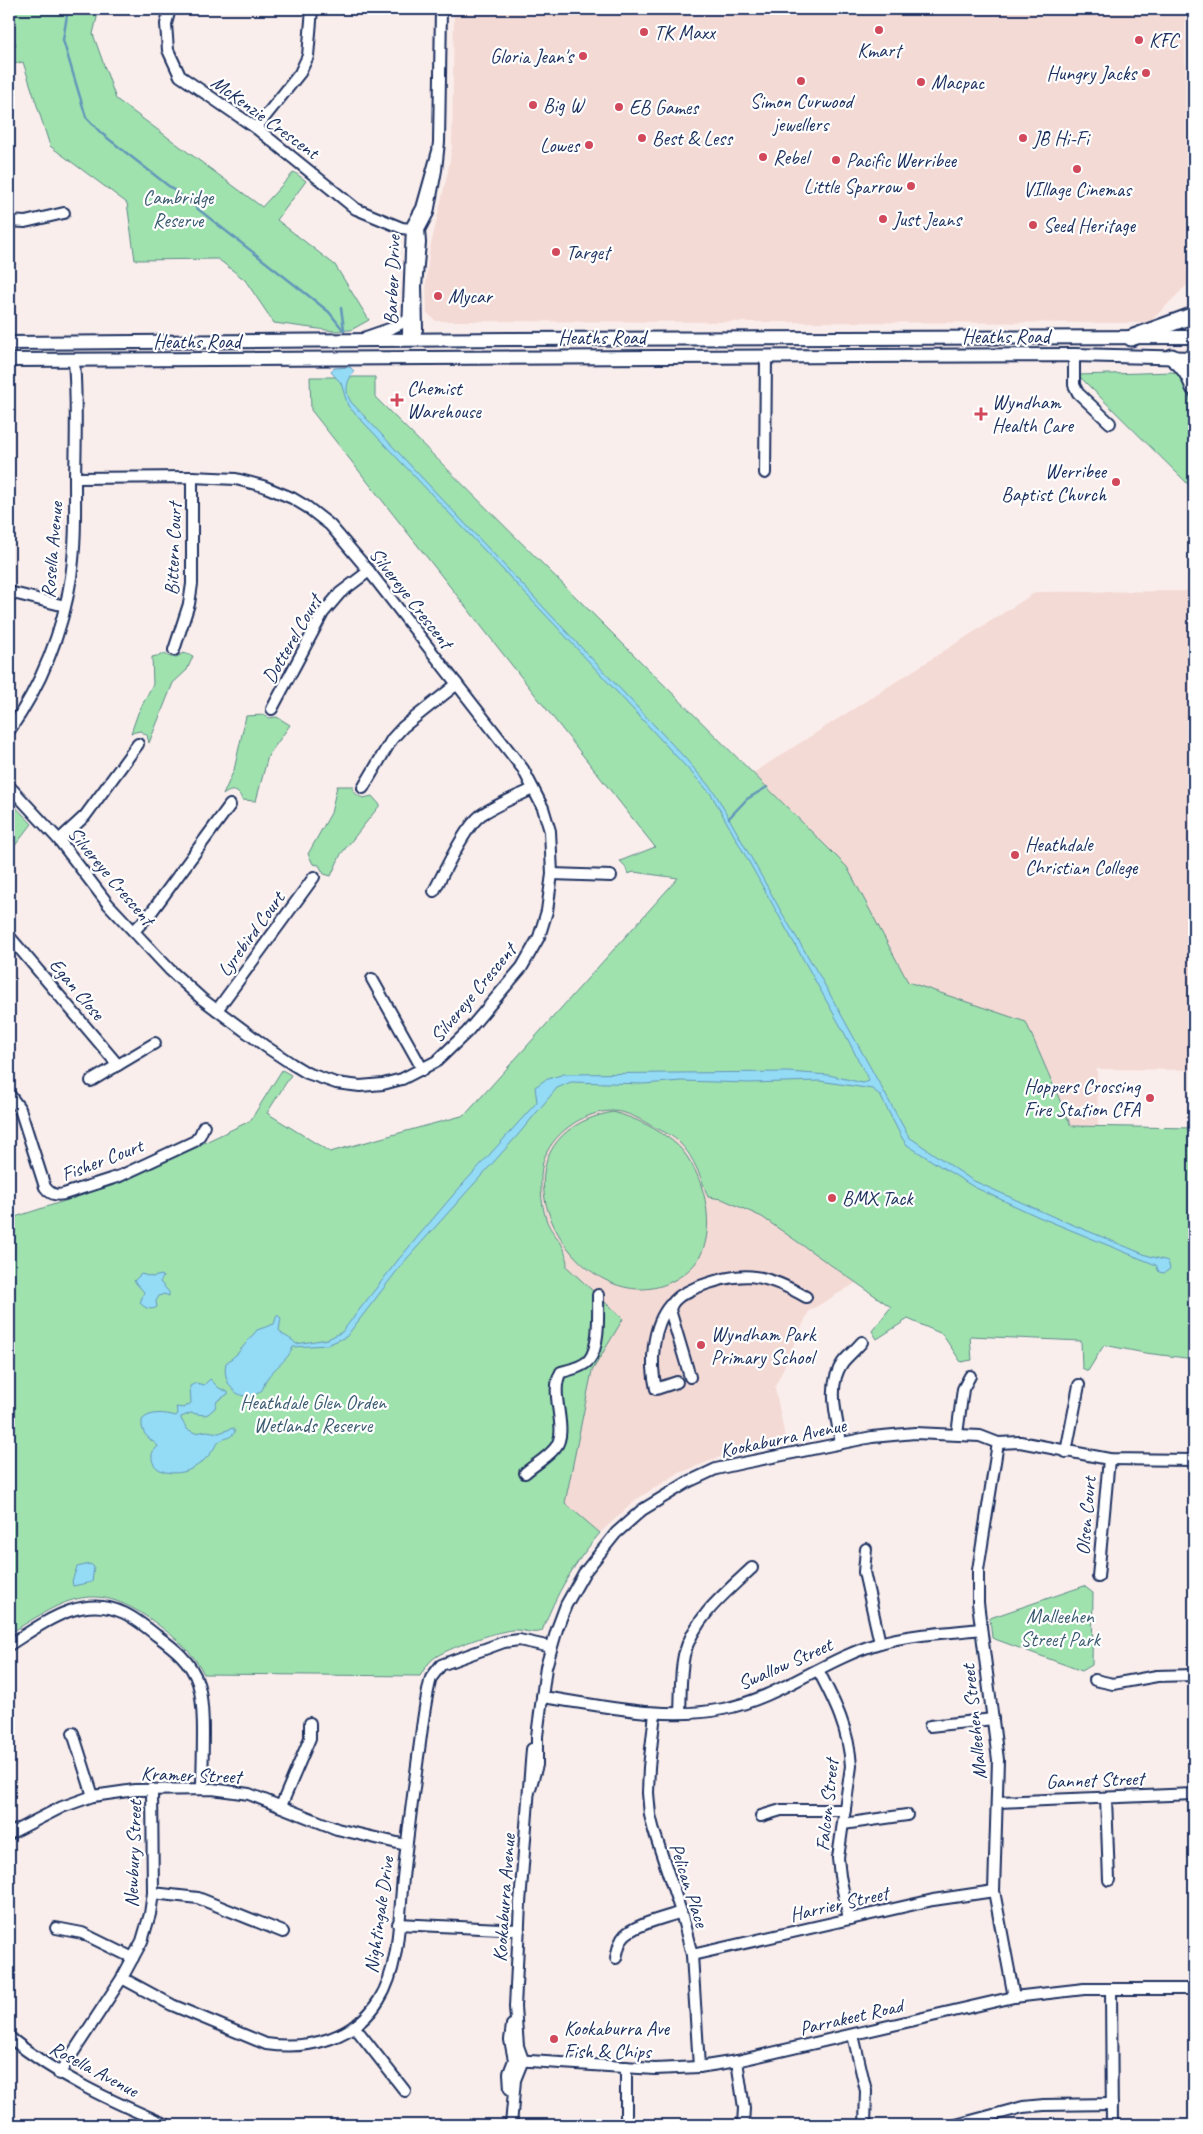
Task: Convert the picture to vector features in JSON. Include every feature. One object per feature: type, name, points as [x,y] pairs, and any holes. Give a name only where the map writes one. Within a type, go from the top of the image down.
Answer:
[{"type":"highway","points":[[1131,338],[1194,315]]},
{"type":"highway","points":[[1172,357],[1190,375],[1194,388]]},
{"type":"main road","points":[[1044,338],[1066,344],[1072,349],[1074,355]]},
{"type":"main road","name":"Heaths Road","points":[[9,343],[532,339],[1194,338]]},
{"type":"main road","points":[[532,339],[539,357]]},
{"type":"main road","points":[[526,358],[532,339]]},
{"type":"main road","points":[[766,357],[770,339]]},
{"type":"main road","points":[[413,340],[417,359]]},
{"type":"main road","points":[[74,342],[74,361]]},
{"type":"main road","name":"Heaths Road","points":[[9,360],[1074,355],[1194,358]]},
{"type":"street","name":"McKenzie Crescent","points":[[170,9],[166,24],[166,37],[171,57],[180,76],[256,128],[356,209],[368,216],[414,228]]},
{"type":"street","points":[[256,128],[300,73],[308,56],[312,9]]},
{"type":"street","name":"Barber Drive","points":[[414,228],[420,243],[416,296],[416,330],[413,340],[408,336],[408,320],[414,228],[422,208],[438,151],[441,9]]},
{"type":"street","points":[[9,222],[25,222],[64,213]]},
{"type":"street","points":[[358,340],[408,320]]},
{"type":"street","points":[[1074,355],[1074,385],[1078,393],[1110,422]]},
{"type":"street","points":[[765,473],[766,357]]},
{"type":"street","name":"Rosella Avenue","points":[[9,731],[42,674],[55,641],[65,606],[74,556],[74,361]]},
{"type":"street","name":"Silvereye Crescent","points":[[9,786],[59,840],[108,904],[170,970],[216,1010],[265,1046],[307,1073],[323,1079],[360,1086],[383,1084],[424,1070],[449,1051],[522,966],[540,937],[547,911],[552,874],[550,831],[543,808],[523,769],[330,525],[292,498],[247,481],[192,476],[75,478]]},
{"type":"street","name":"Bittern Court","points":[[174,650],[189,604],[192,584],[192,476]]},
{"type":"street","name":"Dotterel Court","points":[[272,709],[323,613],[340,593],[368,571]]},
{"type":"street","points":[[9,592],[65,606]]},
{"type":"street","points":[[363,788],[392,739],[402,727],[457,684]]},
{"type":"street","points":[[59,840],[84,816],[138,744]]},
{"type":"street","points":[[434,891],[472,825],[481,816],[499,805],[533,789]]},
{"type":"street","points":[[134,931],[150,914],[230,805]]},
{"type":"street","points":[[552,874],[611,876]]},
{"type":"street","name":"Lyrebird Court","points":[[216,1010],[314,877]]},
{"type":"street","name":"Egan Close","points":[[9,936],[118,1065]]},
{"type":"street","points":[[372,979],[424,1070]]},
{"type":"street","points":[[91,1081],[155,1043]]},
{"type":"street","name":"Fisher Court","points":[[9,1094],[20,1109],[45,1187],[54,1195],[64,1194],[126,1173],[195,1141],[204,1126]]},
{"type":"street","points":[[677,1382],[656,1389],[653,1369],[658,1333],[664,1312],[674,1300],[688,1291],[717,1279],[742,1275],[760,1277],[806,1296]]},
{"type":"street","points":[[525,1473],[556,1448],[560,1430],[557,1378],[561,1372],[580,1366],[589,1360],[593,1352],[597,1337],[598,1295]]},
{"type":"street","points":[[670,1306],[671,1317],[690,1377]]},
{"type":"street","points":[[841,1443],[833,1394],[837,1374],[843,1363],[862,1342]]},
{"type":"street","points":[[957,1434],[963,1389],[970,1376]]},
{"type":"street","points":[[1066,1452],[1079,1385]]},
{"type":"street","name":"Kookaburra Avenue","points":[[511,2125],[512,2110],[509,2073],[519,2060],[510,2040],[515,2007],[518,1930],[530,1792],[530,1759],[536,1736],[551,1647],[566,1605],[584,1573],[616,1533],[642,1510],[681,1486],[716,1469],[841,1443],[915,1433],[980,1436],[998,1443],[1020,1442],[1109,1459],[1194,1460]]},
{"type":"street","name":"Malleehen Street","points":[[998,1443],[978,1570],[978,1603],[998,1760],[994,1891],[1014,1997]]},
{"type":"street","name":"Olsen Court","points":[[1098,1577],[1109,1459]]},
{"type":"street","points":[[866,1549],[864,1572],[880,1643]]},
{"type":"street","points":[[680,1713],[684,1657],[689,1640],[711,1606],[752,1568]]},
{"type":"street","points":[[9,1645],[61,1613],[90,1606],[124,1613],[172,1647],[191,1668],[200,1690],[202,1790]]},
{"type":"street","name":"Swallow Street","points":[[542,1697],[656,1713],[723,1709],[755,1700],[880,1643],[981,1629]]},
{"type":"street","name":"Nightingale Drive","points":[[122,1978],[172,2005],[266,2044],[282,2046],[311,2045],[327,2041],[354,2026],[379,2000],[393,1965],[426,1698],[434,1673],[446,1663],[504,1642],[519,1640],[551,1647]]},
{"type":"street","name":"Falcon Street","points":[[818,1670],[836,1704],[848,1739],[850,1766],[838,1858],[849,1919]]},
{"type":"street","points":[[1095,1680],[1113,1684],[1157,1676],[1194,1676]]},
{"type":"street","name":"Pelican Place","points":[[656,1713],[649,1767],[648,1793],[650,1815],[692,1955],[699,2067]]},
{"type":"street","points":[[930,1726],[993,1719]]},
{"type":"street","points":[[281,1806],[310,1738],[310,1724]]},
{"type":"street","points":[[73,1733],[93,1796]]},
{"type":"street","name":"Newbury Street","points":[[59,2074],[122,1978],[142,1940],[150,1914],[153,1893],[152,1790]]},
{"type":"street","name":"Kramer Street","points":[[9,1834],[62,1807],[93,1796],[121,1791],[202,1790],[241,1792],[337,1829],[374,1837],[407,1841]]},
{"type":"street","name":"Gannet Street","points":[[997,1802],[1194,1794]]},
{"type":"street","points":[[1106,1798],[1109,1880]]},
{"type":"street","points":[[761,1816],[782,1810],[845,1810]]},
{"type":"street","points":[[843,1824],[907,1815]]},
{"type":"street","name":"Harrier Street","points":[[692,1955],[933,1900],[994,1891]]},
{"type":"street","points":[[153,1893],[198,1898],[283,1932]]},
{"type":"street","points":[[616,1958],[618,1946],[624,1936],[635,1929],[680,1912]]},
{"type":"street","points":[[398,1924],[518,1930]]},
{"type":"street","points":[[56,1928],[82,1932],[133,1958]]},
{"type":"street","points":[[1111,1989],[1112,2125]]},
{"type":"street","name":"Parrakeet Road","points":[[519,2060],[655,2069],[699,2067],[737,2061],[1014,1997],[1067,1990],[1194,1989]]},
{"type":"street","points":[[354,2026],[404,2091]]},
{"type":"street","points":[[853,2035],[866,2091],[865,2125]]},
{"type":"street","name":"Rosella Avenue","points":[[9,2037],[59,2074],[94,2093],[167,2125]]},
{"type":"street","points":[[737,2061],[744,2108],[743,2125]]},
{"type":"street","points":[[626,2067],[626,2125]]},
{"type":"street","points":[[956,2125],[1023,2108],[1044,2105],[1112,2104]]},
{"type":"shaded area","name":"Pacific Werribee","points":[[454,9],[1185,9],[1187,285],[1149,323],[436,321],[427,313],[426,283],[429,253],[452,146]]},
{"type":"shaded area","name":"Heathdale Christian College","points":[[1194,591],[1194,1070],[1097,1069],[1098,1126],[1071,1126],[1026,1022],[908,982],[847,867],[753,773],[1036,592]]},
{"type":"shaded area","name":"Wyndham Park Primary School","points":[[612,1111],[632,1115],[679,1141],[696,1168],[708,1197],[722,1199],[762,1217],[856,1283],[809,1311],[775,1387],[786,1442],[725,1455],[677,1474],[637,1499],[600,1533],[565,1503],[592,1371],[622,1319],[567,1267],[567,1253],[546,1220],[541,1189],[542,1164],[549,1146],[565,1129],[590,1115]]},
{"type":"green space","name":"Cambridge Reserve","points":[[9,9],[99,9],[93,34],[116,99],[262,207],[294,172],[306,181],[277,220],[335,265],[369,320],[351,330],[334,331],[274,323],[245,280],[218,259],[135,260],[127,203],[50,146],[23,62],[9,65],[9,48],[16,45],[9,22]]},
{"type":"green space","points":[[1173,372],[1183,376],[1194,412],[1194,490],[1078,375]]},
{"type":"green space","name":"Heathdale Glen Orden Wetlands Reserve","points":[[310,377],[375,377],[375,397],[847,867],[908,982],[1026,1022],[1071,1126],[1194,1128],[1194,1359],[1145,1353],[1104,1345],[1088,1371],[1082,1368],[1081,1341],[970,1336],[972,1360],[961,1362],[942,1334],[908,1319],[877,1339],[872,1331],[891,1307],[762,1217],[722,1199],[708,1197],[693,1161],[675,1138],[628,1114],[618,1111],[601,1112],[579,1120],[560,1134],[547,1152],[541,1176],[544,1213],[549,1226],[565,1251],[567,1267],[623,1319],[592,1371],[565,1503],[600,1533],[566,1579],[542,1631],[512,1630],[471,1641],[434,1658],[420,1676],[204,1674],[184,1646],[157,1624],[116,1601],[98,1597],[65,1602],[9,1634],[9,1219],[117,1184],[250,1121],[282,1070],[291,1075],[267,1113],[330,1152],[465,1115],[678,878],[634,872],[628,874],[625,866],[620,861],[655,847],[311,410]]},
{"type":"green space","points":[[183,653],[193,656],[187,670],[173,683],[149,743],[147,735],[140,731],[131,733],[138,713],[153,684],[152,657],[165,654],[174,657]]},
{"type":"green space","points":[[264,715],[269,718],[277,717],[290,725],[268,756],[256,801],[242,800],[235,791],[229,791],[223,795],[234,770],[246,716]]},
{"type":"green space","points":[[337,786],[353,786],[357,795],[363,798],[372,796],[380,805],[341,854],[331,876],[324,874],[319,865],[313,864],[308,854],[331,813]]},
{"type":"green space","points":[[9,800],[32,824],[9,853]]},
{"type":"green space","points":[[613,1112],[630,1117],[646,1125],[676,1144],[695,1170],[702,1187],[708,1223],[706,1240],[700,1255],[691,1268],[654,1288],[617,1285],[584,1265],[558,1234],[545,1197],[547,1161],[568,1131]]},
{"type":"green space","name":"Malleehen Street Park","points":[[1084,1586],[1093,1593],[1092,1665],[1082,1671],[992,1638],[990,1618]]},
{"type":"water","points":[[350,367],[354,371],[347,386],[351,402],[685,758],[715,793],[909,1137],[972,1180],[1054,1217],[1146,1255],[1168,1261],[1170,1269],[1164,1273],[1159,1272],[1156,1265],[1039,1217],[974,1187],[907,1145],[880,1095],[872,1089],[820,1081],[749,1083],[681,1081],[644,1084],[571,1082],[557,1088],[517,1136],[403,1263],[346,1337],[327,1345],[293,1347],[288,1356],[269,1375],[261,1391],[254,1395],[246,1396],[234,1391],[225,1371],[226,1363],[237,1354],[257,1330],[274,1324],[277,1315],[281,1318],[279,1330],[296,1344],[328,1339],[342,1332],[398,1260],[454,1194],[537,1102],[535,1087],[545,1080],[564,1074],[788,1072],[829,1075],[863,1083],[869,1081],[846,1036],[711,794],[556,626],[348,406],[341,383],[331,372],[334,368]]},
{"type":"water","points":[[141,1274],[152,1277],[162,1275],[163,1277],[160,1282],[169,1292],[169,1296],[164,1294],[159,1296],[156,1301],[157,1307],[153,1309],[140,1303],[144,1292],[134,1281]]},
{"type":"water","points":[[210,1379],[219,1388],[228,1392],[228,1394],[217,1401],[215,1408],[208,1414],[191,1413],[181,1417],[181,1419],[187,1429],[195,1433],[207,1431],[219,1433],[233,1428],[235,1432],[219,1442],[211,1453],[194,1468],[180,1473],[160,1470],[153,1462],[152,1454],[158,1446],[144,1432],[142,1420],[153,1414],[176,1416],[178,1414],[176,1407],[184,1408],[191,1403],[190,1386],[196,1383],[204,1385]]},
{"type":"water","points":[[90,1564],[94,1567],[92,1582],[73,1586],[72,1581],[77,1567]]},
{"type":"waterway","points":[[68,9],[63,40],[86,117],[101,133],[329,312],[344,331]]},
{"type":"waterway","points":[[341,308],[344,329]]},
{"type":"waterway","points":[[729,818],[747,799],[767,787]]},
{"type":"place","name":"Kmart","points":[[879,30]]},
{"type":"place","name":"TK Maxx","points":[[644,32]]},
{"type":"place","name":"KFC","points":[[1139,40]]},
{"type":"place","name":"Gloria Jean's","points":[[583,56]]},
{"type":"place","name":"Hungry Jacks","points":[[1146,73]]},
{"type":"place","name":"Simon Curwood jewellers","points":[[801,81]]},
{"type":"place","name":"Macpac","points":[[921,82]]},
{"type":"place","name":"Big W","points":[[533,105]]},
{"type":"place","name":"EB Games","points":[[619,107]]},
{"type":"place","name":"Best & Less","points":[[642,138]]},
{"type":"place","name":"JB Hi-Fi","points":[[1023,138]]},
{"type":"place","name":"Lowes","points":[[589,145]]},
{"type":"place","name":"Rebel","points":[[763,157]]},
{"type":"place","name":"Pacific Werribee","points":[[836,160]]},
{"type":"place","name":"VIllage Cinemas","points":[[1077,169]]},
{"type":"place","name":"Little Sparrow","points":[[911,186]]},
{"type":"place","name":"Just Jeans","points":[[883,219]]},
{"type":"place","name":"Seed Heritage","points":[[1033,225]]},
{"type":"place","name":"Target","points":[[556,252]]},
{"type":"place","name":"Mycar","points":[[438,296]]},
{"type":"place","name":"Chemist Warehouse","points":[[397,400]]},
{"type":"place","name":"Wyndham Health Care","points":[[981,414]]},
{"type":"place","name":"Werribee Baptist Church","points":[[1116,482]]},
{"type":"place","name":"Heathdale Christian College","points":[[1015,855]]},
{"type":"place","name":"Hoppers Crossing Fire Station CFA","points":[[1150,1098]]},
{"type":"place","name":"BMX Tack","points":[[832,1198]]},
{"type":"place","name":"Wyndham Park Primary School","points":[[701,1345]]},
{"type":"place","name":"Kookaburra Ave Fish & Chips","points":[[554,2039]]}]
